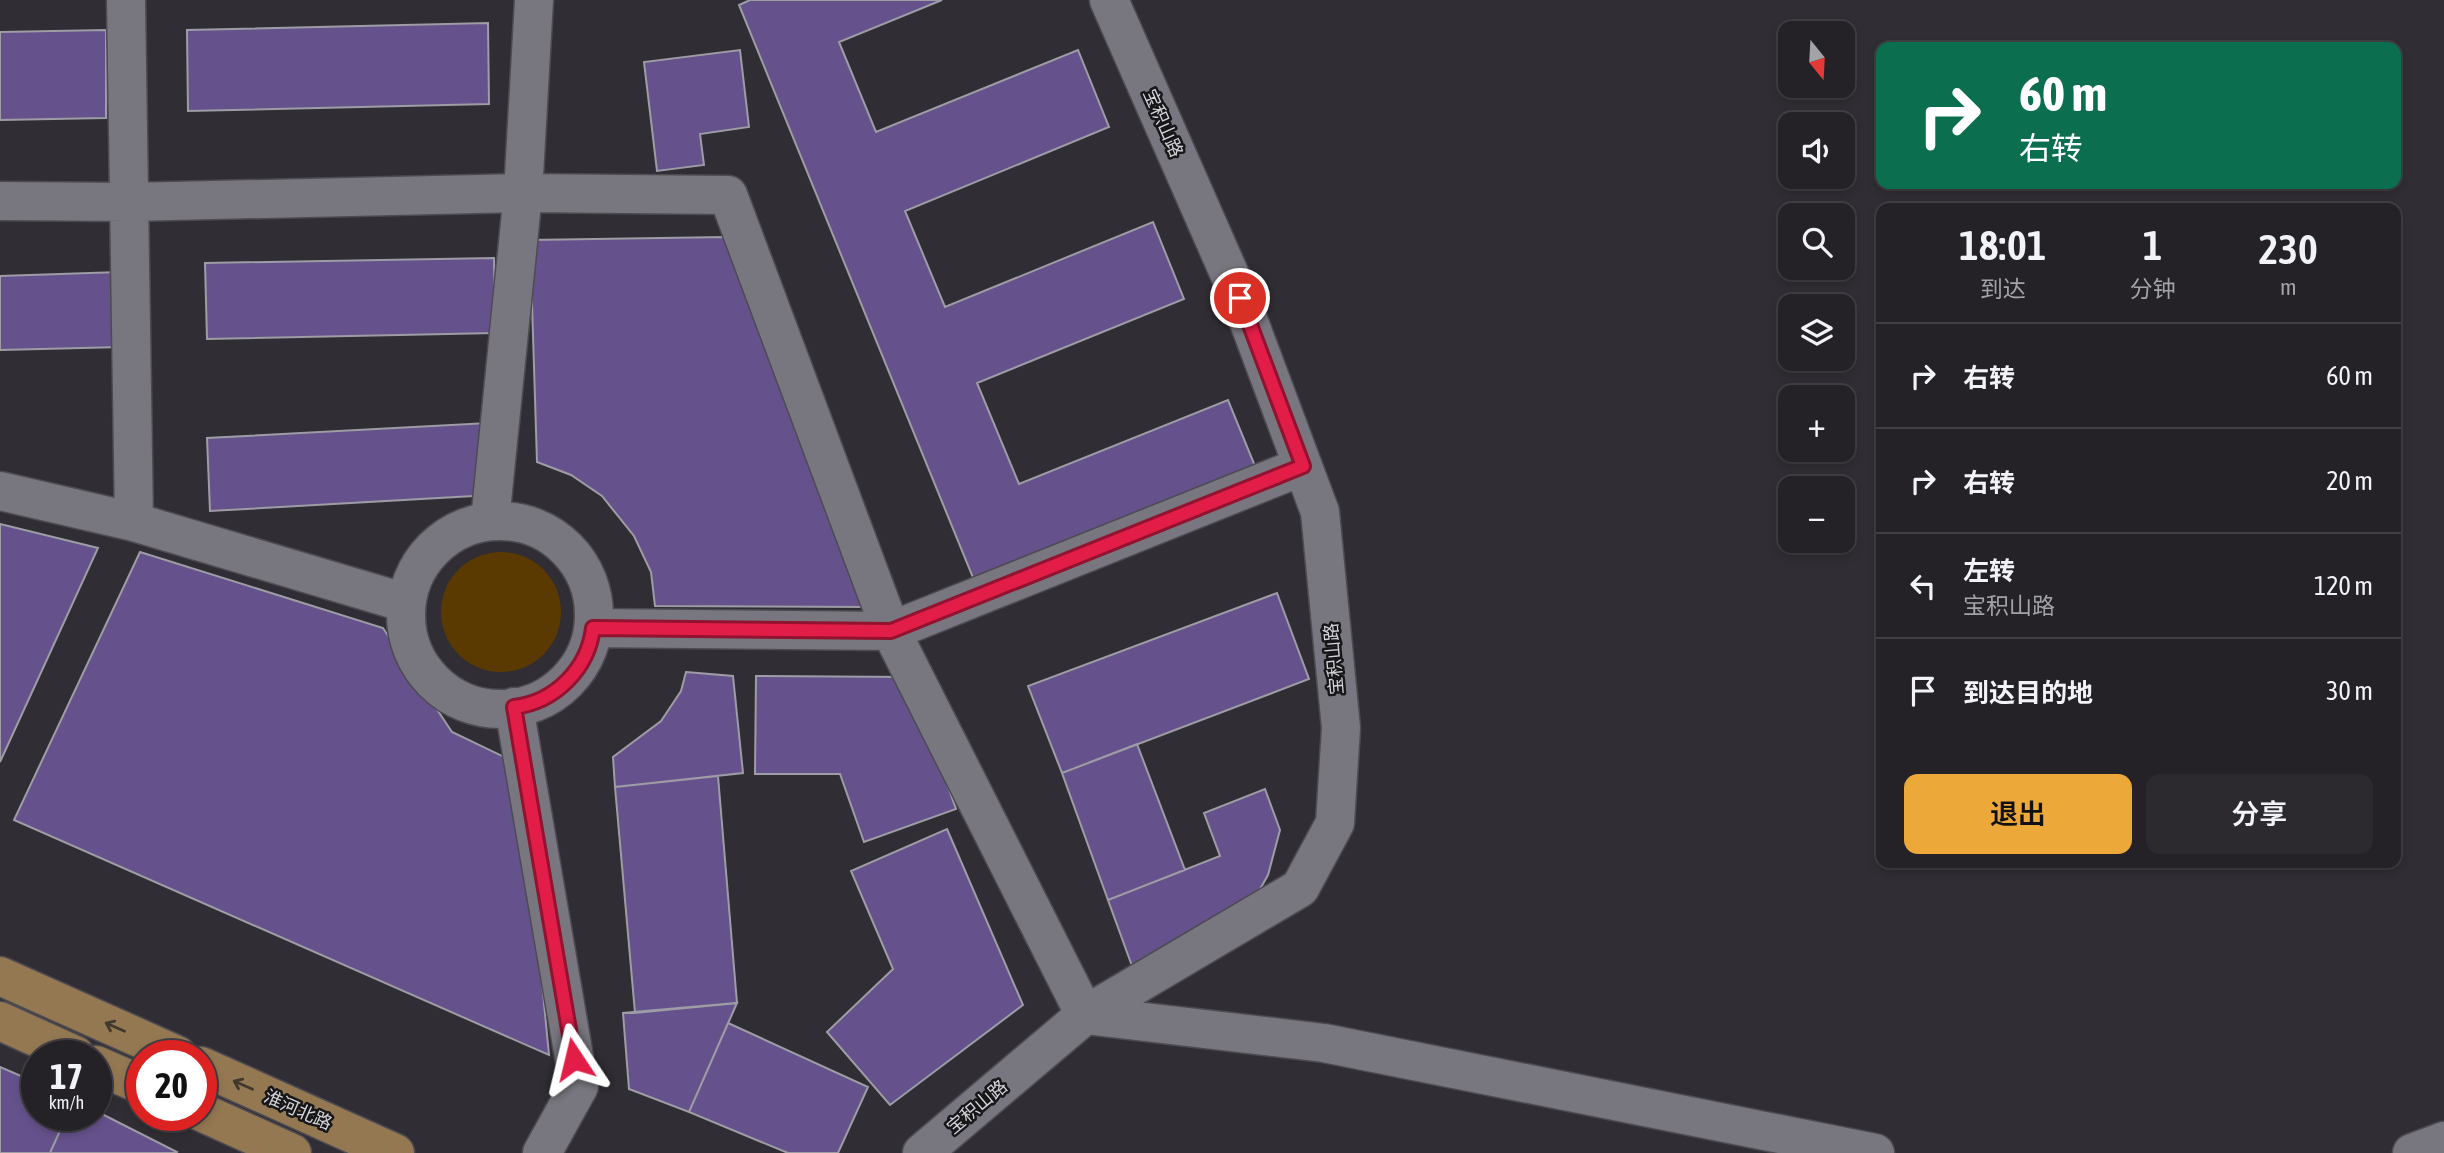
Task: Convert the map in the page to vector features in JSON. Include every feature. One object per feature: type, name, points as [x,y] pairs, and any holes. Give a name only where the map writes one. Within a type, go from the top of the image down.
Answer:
[{"type":"main road","points":[[0,975],[144,1040]]},
{"type":"main road","points":[[0,1021],[42,1040]]},
{"type":"main road","name":"淮河北路","points":[[217,1073],[395,1153]]},
{"type":"main road","points":[[217,1119],[292,1153]]},
{"type":"street","points":[[126,0],[134,522]]},
{"type":"street","points":[[490,521],[523,193],[534,0]]},
{"type":"street","name":"宝积山路","points":[[922,1153],[1085,1015],[1300,887],[1335,823],[1341,728],[1320,512],[1240,298],[1109,0]]},
{"type":"street","points":[[0,201],[130,202],[523,193],[728,195],[891,631],[1085,1015],[1324,1043],[1875,1153]]},
{"type":"street","points":[[593,628],[891,631],[1303,466]]},
{"type":"street","points":[[0,491],[134,522],[406,603]]},
{"type":"street","points":[[490,521],[521,523],[550,534],[573,555],[589,582],[595,611],[591,643],[577,670],[555,692],[527,706],[496,709],[465,703],[438,687],[419,663],[407,634],[406,603],[415,573],[434,547],[460,530],[490,521]]},
{"type":"street","points":[[514,707],[579,1086],[541,1153]]},
{"type":"street","points":[[2412,1153],[2444,1142]]},
{"type":"shaded area","points":[[501,552],[524,557],[543,570],[556,589],[561,612],[556,635],[543,654],[524,667],[501,672],[478,667],[459,654],[446,635],[441,612],[446,589],[459,570],[478,557]]},
{"type":"building","points":[[750,0],[942,0],[839,42],[876,132],[1078,50],[1109,127],[905,211],[945,307],[1153,222],[1184,299],[977,383],[1019,484],[1228,400],[1257,471],[976,585],[739,5]]},
{"type":"building","points":[[488,23],[489,104],[188,111],[187,30]]},
{"type":"building","points":[[106,30],[106,118],[0,120],[0,32]]},
{"type":"building","points":[[740,50],[749,127],[700,134],[704,165],[657,171],[644,62]]},
{"type":"building","points":[[725,237],[868,607],[655,606],[651,572],[634,536],[602,496],[571,475],[537,462],[530,240]]},
{"type":"building","points":[[494,258],[495,333],[207,339],[205,263]]},
{"type":"building","points":[[119,272],[122,347],[0,350],[0,276]]},
{"type":"building","points":[[488,423],[491,495],[210,511],[207,438]]},
{"type":"building","points":[[0,524],[98,548],[0,762]]},
{"type":"building","points":[[140,552],[383,628],[452,732],[521,765],[549,1055],[14,820]]},
{"type":"building","points":[[1277,593],[1309,679],[1062,773],[1028,686]]},
{"type":"building","points":[[686,672],[733,676],[743,773],[615,787],[613,757],[661,721],[681,691]]},
{"type":"building","points":[[756,676],[909,677],[956,809],[864,842],[840,774],[755,774]]},
{"type":"building","points":[[1137,744],[1185,870],[1108,900],[1062,773]]},
{"type":"building","points":[[718,776],[737,1003],[635,1013],[615,787]]},
{"type":"building","points":[[1265,789],[1280,830],[1268,875],[1243,919],[1132,966],[1108,900],[1220,856],[1204,813]]},
{"type":"building","points":[[947,829],[1023,1005],[890,1105],[827,1032],[893,969],[851,871]]},
{"type":"building","points":[[737,1003],[689,1112],[629,1089],[623,1013]]},
{"type":"building","points":[[728,1023],[868,1087],[838,1153],[788,1153],[689,1112]]},
{"type":"building","points":[[0,1067],[21,1076],[21,1131],[60,1131],[50,1153],[0,1153]]},
{"type":"building","points":[[112,1119],[126,1126],[126,1131],[136,1131],[177,1152],[176,1153],[50,1153],[60,1131],[112,1131]]},
{"type":"route","points":[[574,1059],[514,707],[527,706],[555,692],[577,670],[591,643],[593,628],[891,631],[1303,466],[1240,298]]}]
